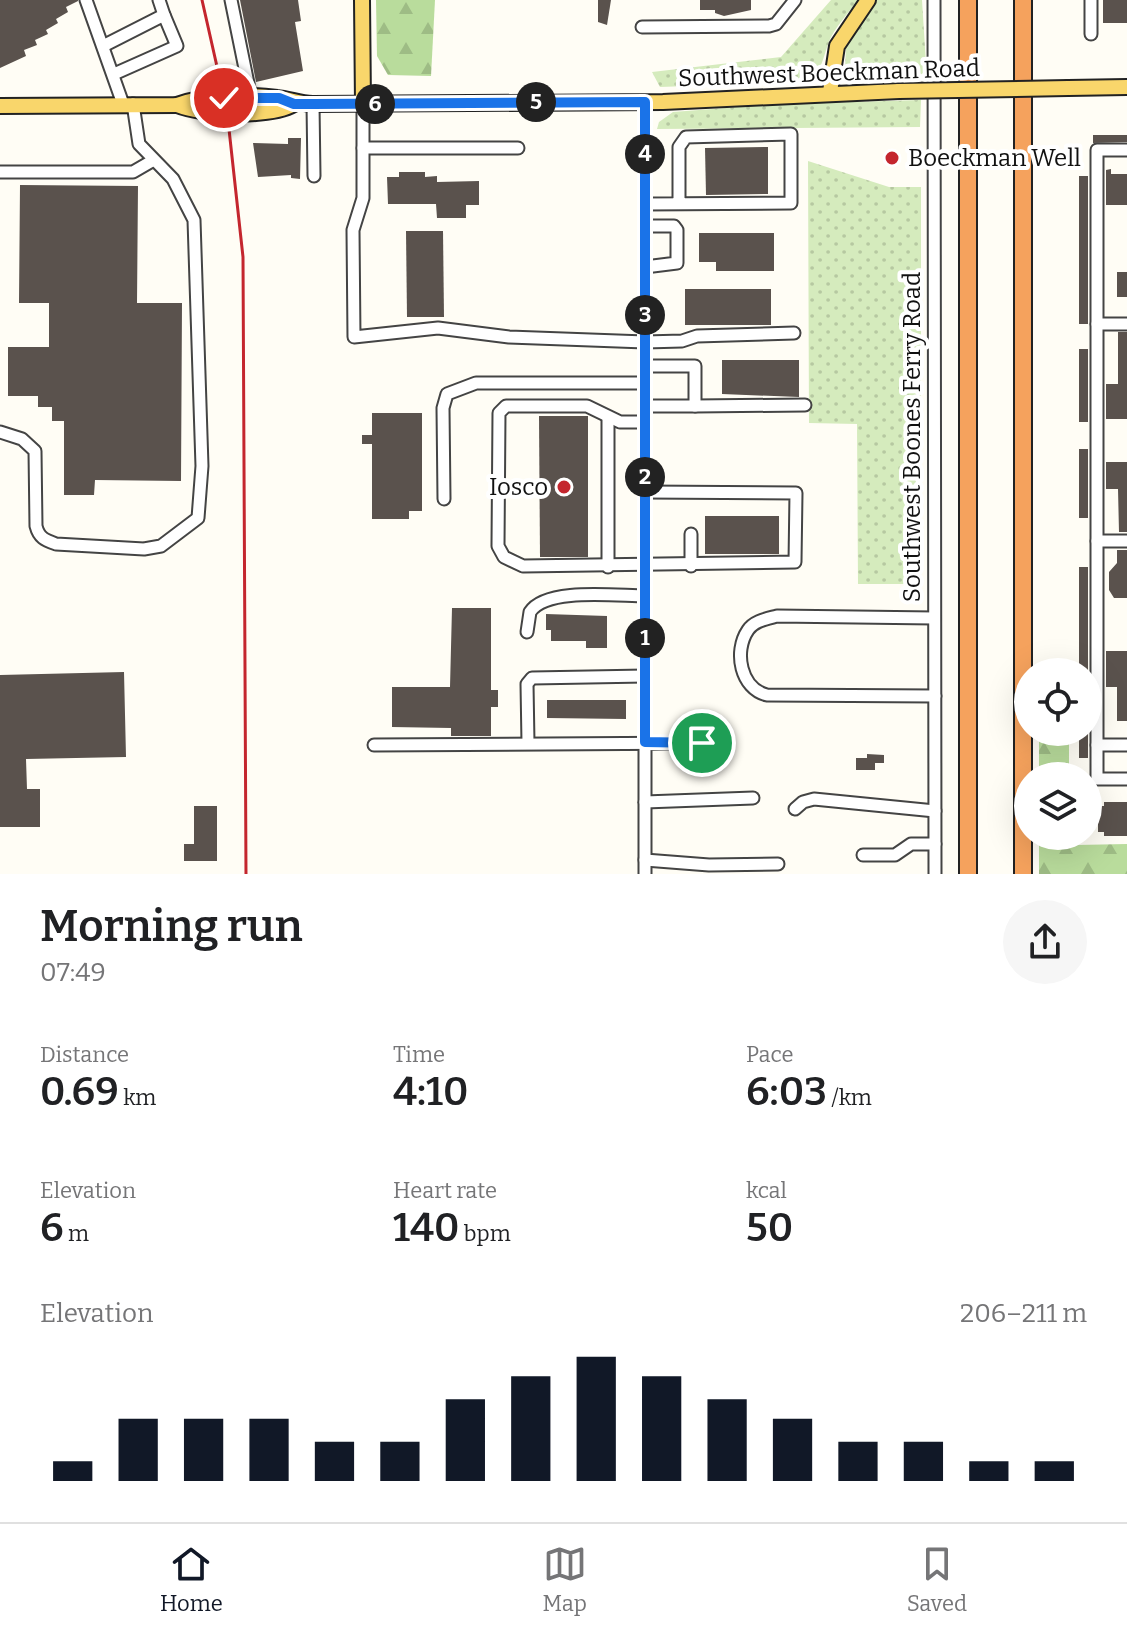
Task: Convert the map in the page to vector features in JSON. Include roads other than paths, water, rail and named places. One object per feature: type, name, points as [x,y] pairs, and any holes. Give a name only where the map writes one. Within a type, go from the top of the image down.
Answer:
[{"type":"highway","points":[[968,0],[968,874]]},
{"type":"highway","points":[[1023,0],[1023,874]]},
{"type":"main road","points":[[362,0],[363,104]]},
{"type":"main road","points":[[830,92],[837,46],[868,0]]},
{"type":"main road","name":"Southwest Boeckman Road","points":[[177,105],[195,98],[279,98],[294,104],[645,102],[830,92],[1127,87]]},
{"type":"main road","name":"Southwest Boeckman Road","points":[[0,106],[177,105],[194,112],[281,111],[294,104]]},
{"type":"street","points":[[0,432],[22,439],[35,451],[36,526],[38,535],[45,540],[56,544],[144,549],[161,546],[198,518],[202,466],[194,220],[173,179],[152,161],[136,135],[128,104],[86,0]]},
{"type":"street","points":[[114,74],[177,46],[159,0]]},
{"type":"street","points":[[231,0],[251,98]]},
{"type":"street","points":[[642,27],[769,26],[776,24],[795,0]]},
{"type":"street","name":"Southwest Boones Ferry Road","points":[[934,0],[935,874]]},
{"type":"street","points":[[1091,0],[1091,34]]},
{"type":"street","points":[[103,46],[164,15]]},
{"type":"street","points":[[645,102],[645,874]]},
{"type":"street","points":[[313,104],[314,176]]},
{"type":"street","points":[[363,104],[363,198],[353,230],[354,337],[438,328],[509,337],[554,336],[645,342],[682,341],[697,336],[794,333]]},
{"type":"street","points":[[645,204],[679,204],[791,203],[791,134],[686,137],[679,147],[679,204]]},
{"type":"street","points":[[363,148],[518,148]]},
{"type":"street","points":[[1097,658],[1097,150],[1127,150]]},
{"type":"street","points":[[0,172],[133,172],[152,161]]},
{"type":"street","points":[[645,226],[674,226],[677,230],[677,263],[645,267]]},
{"type":"street","points":[[1097,324],[1127,324]]},
{"type":"street","points":[[645,366],[695,366],[695,406]]},
{"type":"street","points":[[444,499],[443,408],[447,394],[459,387],[476,383],[645,383]]},
{"type":"street","points":[[645,406],[805,405]]},
{"type":"street","points":[[645,422],[608,418],[598,408],[587,406],[506,406],[499,413],[498,546],[504,557],[523,566],[645,567],[795,562],[796,493],[645,492]]},
{"type":"street","points":[[608,418],[608,567]]},
{"type":"street","points":[[691,534],[691,566]]},
{"type":"street","points":[[1097,541],[1127,541]]},
{"type":"street","points":[[527,632],[530,612],[543,600],[565,596],[645,596]]},
{"type":"street","points":[[934,618],[777,616],[759,620],[749,629],[742,657],[747,685],[755,693],[935,696]]},
{"type":"street","points":[[528,743],[527,684],[532,678],[645,676]]},
{"type":"street","points":[[374,745],[702,743]]},
{"type":"street","points":[[1102,745],[1127,745]]},
{"type":"street","points":[[1097,746],[1097,779],[1127,779]]},
{"type":"street","points":[[645,802],[753,798]]},
{"type":"street","points":[[795,809],[814,799],[935,811]]},
{"type":"street","points":[[863,855],[895,855],[911,844],[935,844]]},
{"type":"street","points":[[645,860],[709,865],[778,864]]},
{"type":"railway","points":[[202,0],[227,111],[243,257],[246,874]]},
{"type":"place","name":"Boeckman Well","points":[[892,158]]},
{"type":"place","name":"Iosco","points":[[564,487]]}]
